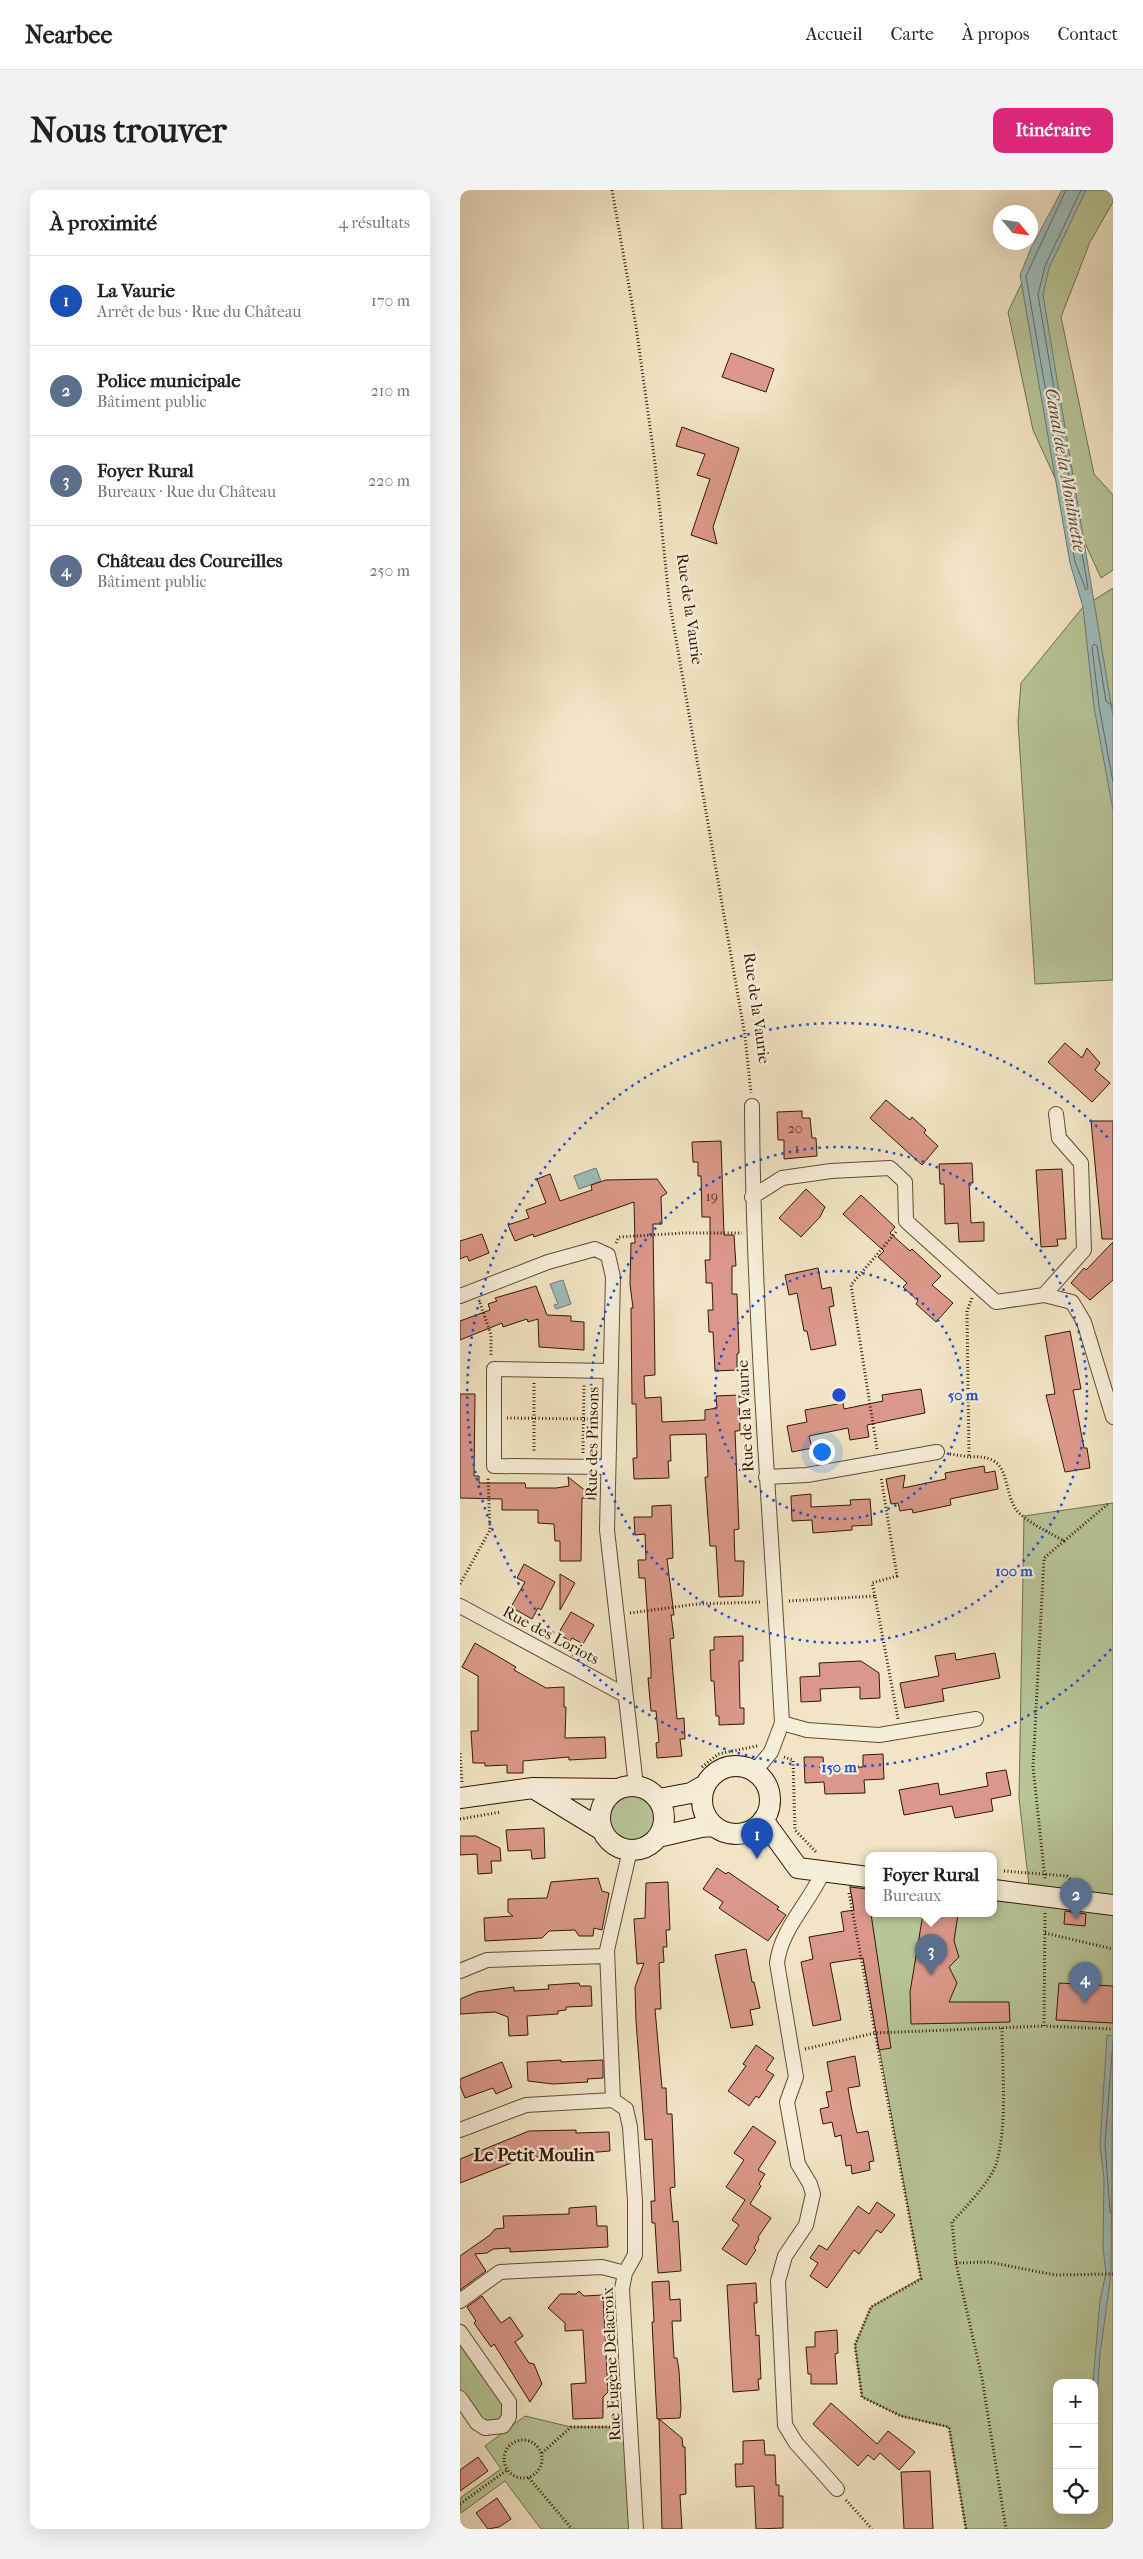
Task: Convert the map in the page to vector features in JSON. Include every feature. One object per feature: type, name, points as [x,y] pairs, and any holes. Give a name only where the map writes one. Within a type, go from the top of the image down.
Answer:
[{"type":"street","name":"Rue de la Vaurie","points":[[752,1106],[752,1197],[755,1232],[760,1384],[782,1723],[771,1752],[755,1772]]},
{"type":"street","points":[[1044,1295],[1084,1250],[1081,1163],[1059,1138],[1056,1114]]},
{"type":"street","points":[[752,1197],[782,1178],[831,1171],[890,1168],[905,1182],[906,1221],[978,1283],[996,1302],[1044,1295],[1072,1302],[1084,1322],[1113,1417]]},
{"type":"street","points":[[460,1296],[548,1262],[595,1249],[608,1255]]},
{"type":"street","name":"Rue des Pinsons","points":[[608,1255],[613,1278],[608,1530],[625,1695],[627,1787]]},
{"type":"street","points":[[608,1467],[494,1466],[494,1369],[611,1371]]},
{"type":"street","points":[[766,1477],[807,1474],[937,1452]]},
{"type":"street","name":"Rue des Loriots","points":[[460,1606],[625,1695]]},
{"type":"street","points":[[782,1723],[807,1730],[879,1735],[976,1718]]},
{"type":"street","points":[[659,1799],[691,1793],[701,1778],[712,1775],[722,1769],[733,1766],[744,1767],[755,1772],[763,1779],[769,1794],[768,1810],[763,1820],[755,1828],[740,1833],[724,1832],[714,1826],[707,1818],[703,1807],[701,1778]]},
{"type":"street","points":[[602,1830],[600,1822],[602,1806],[611,1794],[627,1787]]},
{"type":"street","points":[[462,1798],[533,1788],[627,1787],[652,1792],[659,1799],[664,1818],[658,1837]]},
{"type":"street","points":[[533,1788],[602,1830],[613,1844],[630,1850],[650,1844],[658,1837],[701,1827],[714,1826]]},
{"type":"street","points":[[763,1820],[798,1868],[820,1863],[848,1876],[865,1877]]},
{"type":"street","points":[[460,2130],[526,2105],[613,2100],[607,1956],[630,1850]]},
{"type":"street","points":[[820,1863],[778,1948],[777,1963],[796,2077],[787,2102],[798,2164],[810,2184],[813,2194],[806,2225],[785,2256],[778,2281],[785,2425],[796,2443],[837,2489]]},
{"type":"street","points":[[997,1890],[1113,1905]]},
{"type":"street","points":[[460,1971],[487,1960],[607,1956]]},
{"type":"street","name":"Rue Eugène Delacroix","points":[[613,2100],[626,2109],[630,2127],[635,2192],[636,2255],[625,2273],[622,2289],[632,2427],[636,2529]]},
{"type":"street","points":[[460,2301],[500,2272],[602,2267],[625,2273]]},
{"type":"street","points":[[460,2332],[509,2402],[509,2417],[503,2426],[485,2428],[478,2423],[460,2398]]},
{"type":"path","name":"Rue de la Vaurie","points":[[612,190],[622,240],[655,463],[669,599],[744,1026],[752,1106]]},
{"type":"path","points":[[900,1732],[872,1583],[896,1576],[851,1285],[906,1221]]},
{"type":"path","points":[[608,1255],[619,1237],[684,1233],[755,1232]]},
{"type":"path","points":[[978,1283],[967,1311],[969,1457],[985,1456],[998,1465],[1008,1481],[1016,1508],[1024,1516],[1064,1541]]},
{"type":"path","points":[[476,1290],[491,1335],[491,1362],[494,1369]]},
{"type":"path","points":[[535,1370],[535,1466]]},
{"type":"path","points":[[582,1466],[585,1371]]},
{"type":"path","points":[[494,1418],[610,1419]]},
{"type":"path","points":[[460,1584],[490,1530],[488,1473],[494,1466]]},
{"type":"path","points":[[1044,2026],[1045,1896],[1033,1767],[1044,1558],[1108,1504]]},
{"type":"path","points":[[617,1615],[697,1604],[775,1602],[875,1596]]},
{"type":"path","points":[[701,1778],[718,1754],[755,1745],[793,1760],[795,1830],[820,1863]]},
{"type":"path","points":[[460,1753],[462,1798]]},
{"type":"path","points":[[460,1819],[499,1813],[505,1810]]},
{"type":"path","points":[[848,1876],[847,1885],[921,2278],[871,2307],[856,2345],[862,2397],[901,2416],[949,2427],[966,2529]]},
{"type":"path","points":[[1045,1933],[1113,1949]]},
{"type":"path","points":[[793,2052],[875,2033],[1044,2026],[1113,2029]]},
{"type":"path","points":[[1002,2028],[1002,2120],[996,2165],[974,2198],[952,2222],[956,2263],[982,2378],[1006,2529]]},
{"type":"path","points":[[956,2263],[989,2262],[1055,2275],[1112,2274]]},
{"type":"path","points":[[542,2453],[533,2442],[521,2440],[515,2442],[506,2450],[504,2457],[507,2470],[516,2478],[529,2478],[540,2469],[542,2453],[571,2427],[632,2427]]},
{"type":"path","points":[[460,2504],[507,2470]]},
{"type":"path","points":[[529,2478],[572,2529]]},
{"type":"path","points":[[837,2489],[872,2529]]},
{"type":"green space","points":[[1066,190],[1113,190],[1113,202],[1090,242],[1061,317],[1094,474],[1113,495],[1113,570],[1101,578],[1033,430],[1008,312]]},
{"type":"green space","points":[[1113,588],[1113,980],[1035,984],[1018,722],[1021,683],[1083,607]]},
{"type":"green space","points":[[1113,1503],[1113,2529],[966,2529],[949,2427],[901,2416],[862,2397],[855,2345],[871,2307],[921,2278],[848,1876],[865,1878],[865,1917],[997,1917],[997,1890],[1030,1894],[1019,1798],[1024,1516]]},
{"type":"green space","points":[[628,1795],[642,1795],[655,1816],[655,1825],[652,1833],[647,1839],[638,1842],[628,1842],[615,1838],[609,1824],[608,1818],[611,1807]]},
{"type":"green space","points":[[460,2332],[510,2409],[493,2429],[460,2398]]},
{"type":"green space","points":[[525,2416],[571,2427],[632,2427],[636,2529],[541,2529],[505,2481],[461,2513],[460,2498],[501,2469],[485,2446]]},
{"type":"water","name":"Canal de la Moulinette","points":[[1062,190],[1086,190],[1049,268],[1043,295],[1113,716],[1113,810],[1094,707],[1083,607],[1070,563],[1020,275],[1030,250],[1038,250],[1038,235]]},
{"type":"water","points":[[596,1168],[601,1181],[579,1189],[574,1176]]},
{"type":"water","points":[[563,1280],[571,1304],[556,1309],[554,1305],[558,1304],[550,1284]]},
{"type":"water","points":[[1107,2035],[1113,2036],[1111,2274],[1100,2354],[1098,2384],[1098,2379],[1093,2379],[1100,2300],[1106,2273],[1103,2248],[1104,2179],[1100,2145]]},
{"type":"building","points":[[731,353],[774,369],[766,392],[722,377]]},
{"type":"building","points":[[682,427],[739,448],[713,527],[717,544],[691,535],[710,479],[697,475],[705,454],[676,446]]},
{"type":"building","points":[[1065,1043],[1082,1058],[1087,1048],[1100,1063],[1095,1070],[1110,1083],[1092,1102],[1048,1062]]},
{"type":"building","points":[[886,1100],[910,1120],[912,1117],[926,1130],[924,1133],[938,1146],[922,1165],[870,1118]]},
{"type":"building","points":[[802,1111],[802,1118],[810,1118],[812,1138],[816,1138],[817,1156],[784,1159],[784,1140],[778,1140],[777,1112]]},
{"type":"building","points":[[1091,1121],[1113,1121],[1113,1239],[1102,1239]]},
{"type":"building","points":[[721,1141],[724,1235],[734,1235],[736,1266],[732,1266],[732,1294],[737,1294],[739,1353],[737,1354],[737,1370],[715,1371],[713,1332],[709,1332],[708,1310],[713,1310],[712,1283],[706,1283],[705,1260],[710,1260],[710,1217],[702,1217],[701,1176],[698,1176],[698,1162],[693,1162],[692,1142]]},
{"type":"building","points":[[972,1163],[973,1183],[969,1183],[971,1223],[984,1222],[984,1241],[959,1242],[958,1223],[945,1224],[944,1184],[940,1184],[939,1164]]},
{"type":"building","points":[[1062,1169],[1066,1239],[1057,1239],[1058,1246],[1041,1247],[1036,1170]]},
{"type":"building","points":[[550,1174],[560,1201],[592,1190],[591,1185],[606,1180],[657,1179],[667,1193],[661,1197],[662,1224],[653,1224],[655,1375],[644,1376],[645,1398],[661,1397],[662,1422],[705,1420],[705,1410],[717,1408],[716,1396],[739,1395],[740,1431],[735,1431],[739,1529],[734,1530],[735,1561],[744,1561],[743,1596],[719,1597],[716,1546],[710,1546],[705,1477],[708,1477],[706,1434],[670,1435],[671,1461],[668,1461],[669,1478],[634,1479],[633,1458],[637,1458],[636,1404],[632,1404],[631,1308],[633,1308],[630,1284],[631,1243],[635,1243],[634,1202],[534,1237],[533,1234],[515,1241],[508,1225],[529,1218],[526,1210],[546,1203],[537,1179]]},
{"type":"building","points":[[806,1189],[825,1207],[820,1217],[801,1237],[779,1218]]},
{"type":"building","points":[[861,1195],[895,1227],[890,1233],[910,1251],[912,1249],[941,1276],[932,1285],[953,1303],[936,1322],[916,1304],[918,1301],[903,1287],[907,1283],[878,1257],[884,1251],[843,1214]]},
{"type":"building","points":[[482,1234],[489,1253],[469,1261],[467,1256],[460,1259],[460,1241]]},
{"type":"building","points":[[1113,1242],[1113,1280],[1090,1300],[1071,1283],[1084,1268],[1086,1270]]},
{"type":"building","points":[[818,1268],[822,1289],[831,1287],[834,1306],[829,1307],[836,1345],[811,1350],[807,1331],[804,1331],[797,1293],[789,1295],[785,1275]]},
{"type":"building","points":[[536,1286],[547,1315],[571,1316],[571,1321],[584,1322],[584,1350],[539,1347],[538,1319],[528,1322],[527,1319],[503,1327],[502,1323],[460,1340],[460,1321],[490,1310],[488,1304],[497,1301],[495,1298]]},
{"type":"building","points":[[1070,1331],[1081,1389],[1073,1390],[1084,1448],[1087,1448],[1090,1468],[1065,1472],[1046,1395],[1055,1394],[1045,1336]]},
{"type":"building","points":[[921,1389],[925,1413],[867,1425],[869,1437],[850,1440],[848,1428],[809,1436],[812,1448],[792,1452],[787,1426],[807,1422],[805,1410],[843,1403],[844,1409],[883,1401],[882,1395]]},
{"type":"building","points":[[460,1394],[475,1394],[474,1476],[479,1476],[479,1483],[525,1483],[526,1488],[556,1488],[569,1486],[568,1477],[596,1499],[582,1498],[581,1561],[560,1561],[560,1541],[555,1541],[554,1524],[538,1523],[538,1510],[502,1510],[502,1499],[460,1498]]},
{"type":"building","points":[[984,1466],[985,1473],[995,1471],[998,1489],[950,1499],[951,1505],[913,1513],[912,1509],[900,1511],[898,1503],[891,1504],[886,1479],[905,1475],[903,1488],[946,1479],[945,1473]]},
{"type":"building","points":[[811,1494],[811,1507],[851,1505],[850,1500],[870,1499],[872,1525],[852,1526],[852,1530],[813,1533],[812,1520],[792,1521],[791,1496]]},
{"type":"building","points":[[671,1505],[673,1558],[667,1559],[674,1615],[671,1615],[674,1638],[670,1639],[677,1719],[684,1718],[685,1739],[680,1739],[682,1756],[657,1758],[656,1743],[659,1742],[656,1711],[651,1711],[648,1678],[651,1678],[651,1669],[645,1578],[639,1578],[638,1560],[646,1560],[645,1534],[635,1535],[634,1517],[652,1517],[652,1506]]},
{"type":"building","points":[[524,1564],[555,1582],[541,1610],[538,1608],[532,1619],[511,1607],[525,1582],[517,1578]]},
{"type":"building","points":[[560,1574],[575,1583],[560,1610]]},
{"type":"building","points":[[571,1612],[594,1625],[583,1644],[572,1638],[570,1641],[558,1634]]},
{"type":"building","points":[[743,1636],[743,1661],[739,1661],[740,1708],[744,1708],[744,1724],[719,1725],[719,1716],[716,1716],[714,1681],[711,1681],[710,1650],[714,1650],[714,1637]]},
{"type":"building","points":[[475,1643],[516,1667],[514,1670],[546,1688],[564,1687],[564,1707],[566,1707],[565,1738],[605,1737],[606,1758],[569,1760],[569,1757],[523,1761],[523,1773],[507,1773],[507,1765],[485,1766],[485,1763],[473,1763],[471,1731],[478,1731],[478,1676],[462,1667]]},
{"type":"building","points":[[955,1653],[956,1660],[995,1653],[1000,1678],[942,1689],[944,1701],[905,1708],[900,1683],[939,1676],[935,1656]]},
{"type":"building","points":[[861,1661],[879,1673],[880,1698],[860,1699],[860,1687],[820,1689],[821,1701],[801,1702],[800,1677],[820,1676],[819,1663]]},
{"type":"building","points":[[883,1754],[884,1779],[864,1780],[865,1793],[825,1794],[824,1782],[805,1783],[804,1757],[823,1757],[824,1769],[863,1767],[863,1755]]},
{"type":"building","points":[[1006,1770],[1011,1795],[991,1799],[993,1811],[955,1818],[952,1806],[904,1815],[899,1790],[938,1783],[940,1795],[988,1786],[986,1773]]},
{"type":"building","points":[[544,1828],[545,1858],[532,1859],[531,1850],[508,1851],[506,1830]]},
{"type":"building","points":[[460,1836],[476,1836],[500,1848],[501,1861],[491,1861],[492,1873],[478,1874],[477,1854],[460,1855]]},
{"type":"building","points":[[717,1868],[726,1874],[728,1872],[779,1907],[777,1909],[786,1915],[768,1941],[719,1908],[723,1902],[703,1889]]},
{"type":"building","points":[[598,1878],[602,1891],[609,1893],[602,1930],[594,1928],[593,1936],[579,1936],[575,1930],[549,1931],[542,1938],[485,1941],[484,1918],[513,1916],[508,1912],[508,1899],[547,1898],[551,1882]]},
{"type":"building","points":[[668,1882],[670,1930],[666,1930],[667,1947],[663,1947],[664,1962],[659,1963],[661,2009],[655,2009],[662,2088],[666,2088],[667,2114],[672,2114],[675,2187],[670,2188],[673,2222],[678,2221],[681,2271],[658,2273],[655,2223],[652,2223],[651,2201],[655,2201],[652,2139],[645,2140],[636,2021],[635,1987],[644,1963],[637,1964],[634,1919],[645,1918],[646,1883]]},
{"type":"building","points":[[850,1887],[865,1889],[865,1917],[871,1917],[891,2048],[879,2050],[863,1958],[830,1963],[841,2020],[813,2026],[801,1962],[813,1959],[809,1937],[844,1931],[841,1912],[854,1910]]},
{"type":"building","points":[[1065,1911],[1086,1914],[1085,1926],[1064,1924]]},
{"type":"building","points":[[922,1917],[958,1917],[954,1941],[959,1957],[949,1967],[957,1983],[949,2002],[1009,2002],[1010,2022],[911,2024],[910,1992]]},
{"type":"building","points":[[746,1949],[752,1982],[754,1982],[760,2008],[750,2010],[753,2025],[731,2028],[715,1955]]},
{"type":"building","points":[[579,1983],[580,1986],[591,1986],[592,2006],[566,2007],[566,2010],[558,2011],[558,2014],[527,2016],[528,2035],[509,2036],[508,2017],[495,2012],[460,2014],[460,1999],[477,1992],[514,1987],[514,1991],[549,1989],[548,1985]]},
{"type":"building","points":[[1059,1983],[1113,1986],[1113,2023],[1056,2020]]},
{"type":"building","points":[[756,2045],[774,2058],[766,2070],[774,2075],[759,2098],[756,2096],[749,2106],[728,2091],[746,2066],[743,2064]]},
{"type":"building","points":[[855,2056],[860,2086],[848,2088],[852,2111],[857,2133],[868,2131],[874,2161],[869,2162],[870,2170],[852,2174],[851,2165],[846,2166],[841,2135],[835,2137],[832,2122],[823,2124],[820,2109],[829,2107],[826,2092],[832,2091],[827,2062]]},
{"type":"building","points":[[561,2060],[561,2062],[603,2060],[603,2078],[587,2079],[588,2082],[553,2084],[528,2081],[527,2062]]},
{"type":"building","points":[[502,2062],[512,2087],[496,2094],[493,2088],[465,2098],[460,2086],[460,2079]]},
{"type":"building","points":[[753,2126],[776,2142],[758,2170],[765,2174],[759,2184],[761,2186],[750,2204],[771,2218],[758,2237],[759,2239],[754,2248],[756,2250],[746,2265],[722,2249],[739,2225],[732,2220],[745,2200],[726,2187],[744,2160],[734,2153]]},
{"type":"building","points":[[576,2130],[576,2133],[609,2132],[610,2151],[524,2158],[460,2183],[460,2159],[529,2131]]},
{"type":"building","points":[[877,2202],[895,2215],[881,2233],[877,2230],[859,2254],[854,2250],[827,2288],[810,2276],[818,2263],[810,2258],[819,2245],[827,2250],[858,2206],[869,2214]]},
{"type":"building","points":[[596,2206],[597,2226],[607,2226],[608,2247],[510,2252],[510,2248],[493,2249],[487,2253],[475,2254],[486,2271],[460,2290],[460,2256],[490,2235],[495,2229],[504,2228],[503,2216],[569,2214],[569,2208]]},
{"type":"building","points":[[669,2281],[670,2300],[680,2299],[681,2321],[672,2321],[674,2358],[677,2358],[679,2370],[681,2409],[680,2418],[657,2419],[652,2282]]},
{"type":"building","points":[[756,2283],[757,2303],[754,2303],[756,2336],[759,2335],[761,2379],[758,2379],[759,2390],[733,2392],[727,2285]]},
{"type":"building","points":[[579,2291],[584,2296],[603,2295],[608,2392],[603,2397],[603,2418],[573,2419],[571,2384],[586,2383],[583,2330],[565,2331],[565,2323],[548,2308],[560,2294],[576,2294]]},
{"type":"building","points":[[482,2296],[501,2323],[510,2317],[523,2336],[515,2342],[529,2363],[534,2364],[542,2384],[530,2402],[494,2344],[491,2347],[474,2323],[476,2321],[467,2307]]},
{"type":"building","points":[[837,2330],[838,2353],[835,2354],[837,2384],[811,2384],[811,2374],[808,2374],[806,2347],[815,2347],[815,2332]]},
{"type":"building","points":[[831,2403],[877,2444],[888,2431],[915,2452],[899,2470],[880,2453],[874,2460],[868,2455],[858,2466],[813,2424]]},
{"type":"building","points":[[659,2419],[682,2438],[683,2447],[685,2447],[686,2494],[680,2495],[682,2529],[662,2529]]},
{"type":"building","points":[[764,2440],[765,2455],[775,2455],[776,2485],[779,2485],[779,2496],[783,2496],[783,2528],[756,2529],[754,2486],[736,2487],[735,2464],[743,2464],[743,2441]]},
{"type":"building","points":[[478,2457],[488,2471],[460,2491],[460,2470]]},
{"type":"building","points":[[930,2471],[933,2529],[904,2529],[901,2472]]},
{"type":"building","points":[[497,2498],[511,2519],[499,2527],[488,2529],[476,2513]]},
{"type":"place","name":"La Vaurie","points":[[757,1859]]},
{"type":"place","name":"Police municipale","points":[[1076,1919]]},
{"type":"place","name":"Foyer Rural","points":[[931,1975]]},
{"type":"place","name":"Château des Coureilles","points":[[1085,2003]]},
{"type":"district","name":"Le Petit Moulin","points":[[534,2155]]}]
